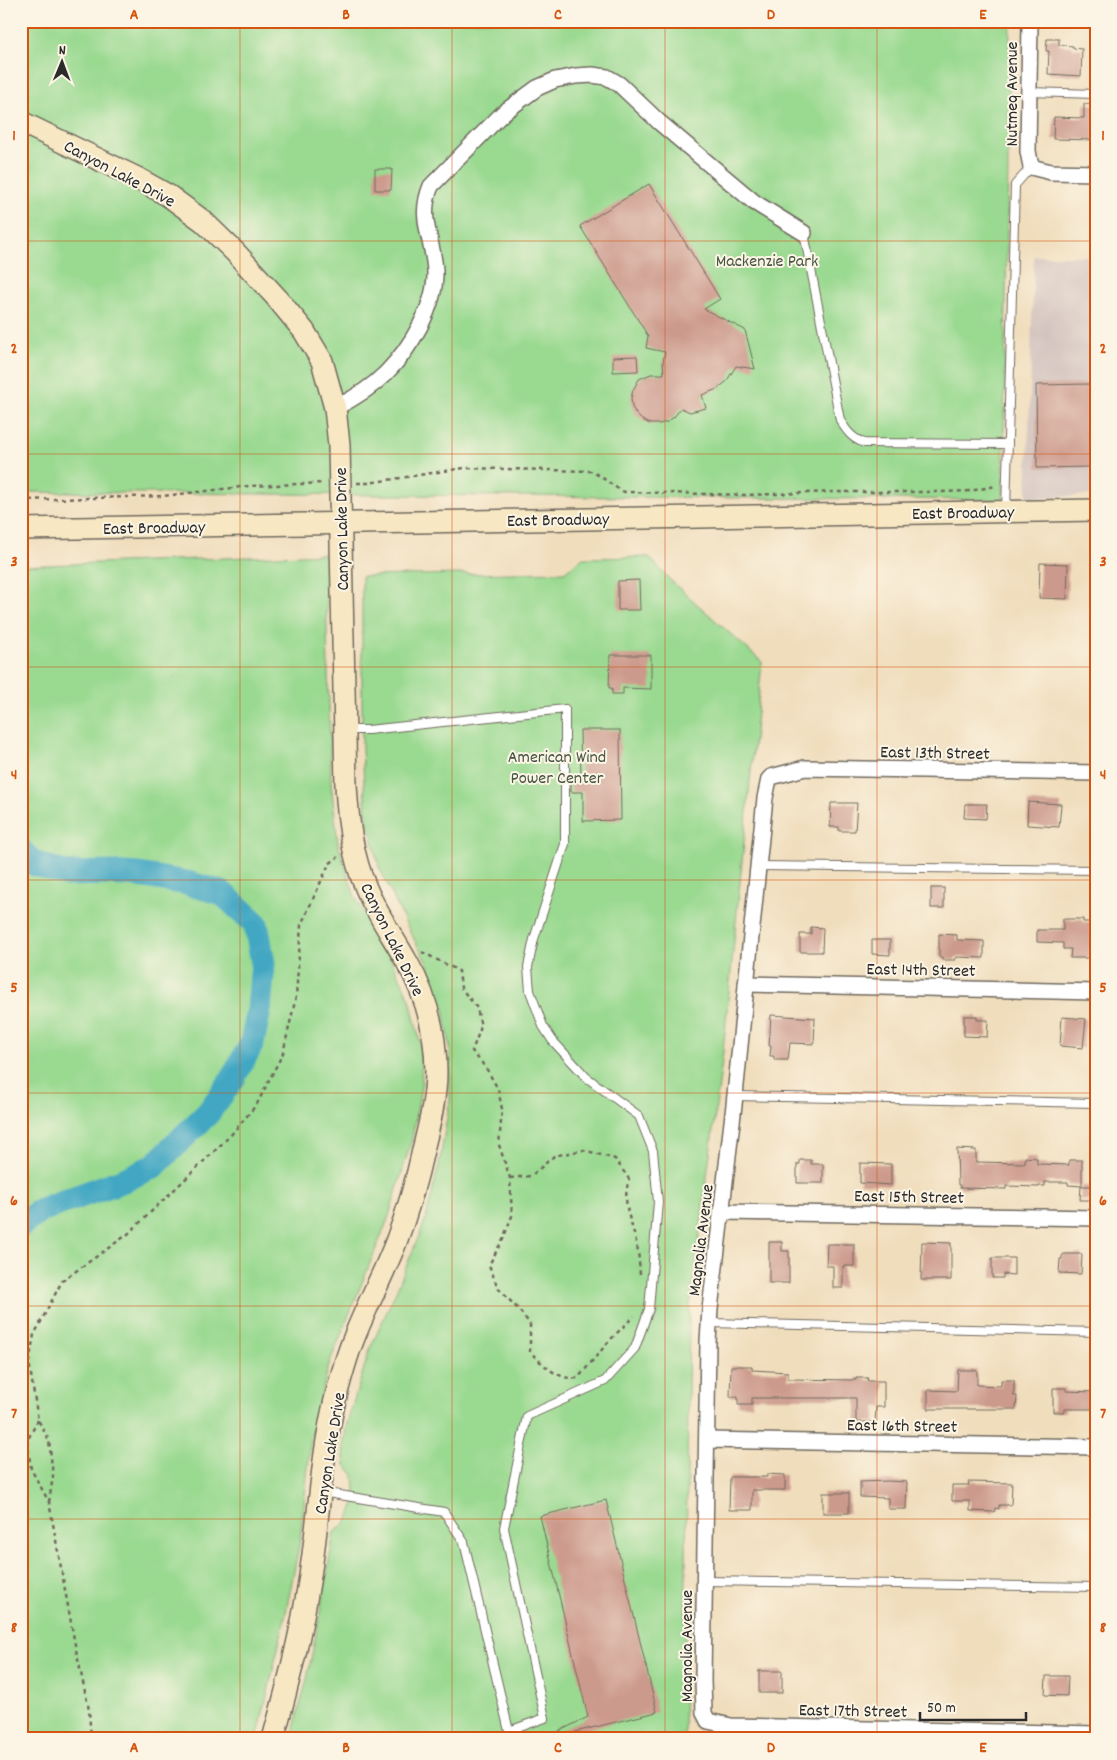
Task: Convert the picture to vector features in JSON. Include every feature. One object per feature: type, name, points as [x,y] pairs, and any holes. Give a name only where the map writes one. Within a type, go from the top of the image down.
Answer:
[{"type":"street","name":"Nutmeq Avenue","points":[[1030,21],[1028,151],[1031,167]]},
{"type":"street","points":[[336,408],[359,395],[386,374],[414,337],[425,316],[434,284],[435,270],[424,208],[431,186],[503,113],[537,88],[555,80],[592,75],[607,77],[619,84],[659,122],[754,202],[804,233]]},
{"type":"street","name":"Canyon Lake Drive","points":[[21,122],[137,178],[168,196],[203,221],[241,258],[304,331],[322,361],[336,408],[341,483],[340,524],[346,785],[349,823],[365,886],[377,911],[409,964],[420,988],[429,1015],[436,1073],[431,1115],[408,1204],[396,1242],[352,1342],[343,1372],[328,1436],[308,1589],[288,1686],[273,1739]]},
{"type":"street","points":[[1031,167],[1051,172],[1096,173]]},
{"type":"street","name":"East Broadway","points":[[21,529],[1096,510]]},
{"type":"street","name":"East 13th Street","points":[[774,776],[805,768],[1096,774]]},
{"type":"street","name":"Magnolia Avenue","points":[[704,1713],[710,1323],[766,798],[769,780],[774,776]]},
{"type":"street","name":"East 14th Street","points":[[746,984],[1096,992]]},
{"type":"street","name":"East 15th Street","points":[[722,1212],[1096,1218]]},
{"type":"street","name":"East 16th Street","points":[[707,1440],[1096,1447]]},
{"type":"street","name":"East 17th Street","points":[[704,1713],[708,1721],[731,1726],[1096,1734]]},
{"type":"lane","points":[[1029,92],[1096,94]]},
{"type":"lane","points":[[1006,512],[1015,185],[1031,167]]},
{"type":"lane","points":[[804,233],[840,420],[847,433],[864,444],[1008,444]]},
{"type":"lane","points":[[321,1492],[444,1512],[464,1542],[509,1731],[545,1718],[504,1528],[527,1416],[605,1381],[635,1348],[649,1309],[658,1202],[653,1151],[640,1116],[586,1077],[552,1040],[536,1010],[528,979],[528,967],[534,939],[565,844],[565,709],[368,730],[345,730]]},
{"type":"lane","points":[[759,866],[1096,870]]},
{"type":"lane","points":[[735,1096],[1096,1102]]},
{"type":"lane","points":[[710,1323],[1096,1332]]},
{"type":"lane","points":[[705,1581],[1096,1587]]},
{"type":"path","points":[[21,500],[163,496],[249,486],[368,483],[464,468],[590,471],[598,474],[625,492],[746,495],[833,492],[942,492],[970,491],[991,486],[1007,486]]},
{"type":"path","points":[[49,1502],[53,1476],[49,1440],[38,1420],[30,1362],[34,1335],[62,1281],[128,1234],[230,1136],[257,1104],[283,1053],[296,996],[301,925],[330,864],[353,844]]},
{"type":"path","points":[[417,949],[459,971],[461,988],[477,1008],[481,1027],[472,1051],[486,1068],[498,1089],[502,1109],[498,1145],[510,1178],[512,1216],[503,1239],[489,1265],[498,1288],[530,1324],[530,1352],[548,1369],[567,1379],[578,1378],[636,1312]]},
{"type":"path","points":[[510,1178],[531,1176],[554,1156],[570,1152],[584,1150],[615,1159],[630,1179],[625,1193],[628,1214],[637,1247],[640,1278]]},
{"type":"path","points":[[38,1420],[27,1441],[31,1469],[49,1502],[89,1710],[91,1739]]},
{"type":"shaded area","points":[[1034,256],[1096,256],[1096,495],[1027,498]]},
{"type":"green space","name":"Mackenzie Park","points":[[21,21],[1010,21],[1003,500],[21,492]]},
{"type":"green space","points":[[325,554],[331,782],[338,844],[355,897],[387,951],[410,999],[420,1043],[422,1082],[412,1139],[388,1219],[329,1364],[311,1439],[300,1541],[284,1622],[257,1739],[21,1739],[21,566]]},
{"type":"green space","name":"American Wind Power Center","points":[[649,557],[669,579],[762,662],[722,1061],[689,1315],[684,1739],[291,1739],[307,1679],[334,1532],[347,1521],[353,1508],[355,1492],[354,1475],[345,1465],[343,1447],[347,1423],[370,1349],[426,1219],[440,1160],[450,1100],[450,1048],[444,1009],[430,969],[379,867],[366,814],[362,750],[362,576],[564,572],[583,558]]},
{"type":"building","points":[[1047,39],[1059,39],[1059,45],[1082,49],[1081,76],[1048,74],[1049,51],[1046,51]]},
{"type":"building","points":[[1084,104],[1096,105],[1096,140],[1053,139],[1054,117],[1084,118]]},
{"type":"building","points":[[375,169],[392,169],[391,190],[375,190]]},
{"type":"building","points":[[649,184],[720,299],[704,309],[745,330],[755,369],[736,366],[726,382],[717,389],[702,395],[706,408],[690,412],[681,408],[674,417],[667,422],[659,424],[650,424],[642,420],[632,407],[631,398],[639,379],[651,374],[664,374],[663,362],[665,352],[646,348],[648,336],[580,226]]},
{"type":"building","points":[[637,356],[638,371],[613,372],[613,357]]},
{"type":"building","points":[[1090,384],[1090,393],[1096,393],[1096,439],[1091,439],[1091,467],[1037,468],[1036,385]]},
{"type":"building","points":[[1040,563],[1068,564],[1067,599],[1039,598]]},
{"type":"building","points":[[639,580],[640,610],[618,610],[618,581]]},
{"type":"building","points":[[610,655],[651,655],[651,689],[623,688],[623,694],[612,694],[612,688],[609,688]]},
{"type":"building","points":[[580,730],[620,730],[621,820],[583,821],[583,792],[571,792],[571,776],[581,776]]},
{"type":"building","points":[[1028,802],[1061,804],[1059,827],[1027,825]]},
{"type":"building","points":[[831,803],[857,803],[855,831],[839,831],[839,827],[830,827]]},
{"type":"building","points":[[965,804],[987,804],[986,819],[964,818]]},
{"type":"building","points":[[931,888],[944,888],[944,908],[931,908]]},
{"type":"building","points":[[1063,919],[1083,919],[1083,922],[1096,922],[1096,958],[1070,958],[1071,949],[1063,949],[1063,943],[1037,942],[1037,930],[1063,930]]},
{"type":"building","points":[[811,927],[823,928],[822,952],[800,952],[800,934],[811,934]]},
{"type":"building","points":[[939,934],[957,935],[957,940],[984,941],[984,958],[957,957],[955,960],[942,960],[942,957],[939,957]]},
{"type":"building","points":[[872,940],[890,940],[890,955],[872,954]]},
{"type":"building","points":[[771,1015],[815,1018],[814,1044],[790,1043],[788,1060],[774,1060],[774,1056],[770,1056],[771,1046],[769,1046]]},
{"type":"building","points":[[964,1016],[977,1016],[977,1020],[988,1020],[987,1037],[964,1036]]},
{"type":"building","points":[[1062,1017],[1086,1019],[1083,1048],[1060,1046]]},
{"type":"building","points":[[957,1149],[976,1150],[976,1162],[1025,1163],[1025,1157],[1037,1158],[1037,1164],[1069,1165],[1069,1160],[1082,1160],[1082,1186],[1068,1185],[1068,1182],[1045,1182],[1045,1186],[1039,1187],[1006,1186],[1006,1189],[960,1188],[960,1185],[958,1185]]},
{"type":"building","points":[[800,1160],[811,1160],[811,1164],[823,1164],[823,1183],[797,1183],[797,1164],[800,1164]]},
{"type":"building","points":[[860,1163],[891,1164],[891,1185],[860,1183]]},
{"type":"building","points":[[1081,1186],[1094,1186],[1093,1200],[1080,1200]]},
{"type":"building","points":[[769,1242],[782,1242],[782,1251],[789,1251],[789,1283],[769,1283]]},
{"type":"building","points":[[922,1242],[951,1243],[951,1280],[921,1280]]},
{"type":"building","points":[[827,1244],[854,1244],[854,1266],[843,1266],[843,1288],[833,1288],[833,1266],[826,1266]]},
{"type":"building","points":[[1064,1254],[1082,1254],[1081,1274],[1059,1273],[1060,1259],[1062,1259]]},
{"type":"building","points":[[992,1258],[1014,1258],[1014,1275],[1003,1274],[1003,1278],[992,1278]]},
{"type":"building","points":[[731,1366],[752,1366],[752,1370],[788,1372],[788,1379],[856,1380],[856,1378],[868,1378],[867,1381],[884,1381],[884,1407],[876,1407],[875,1422],[856,1422],[856,1398],[752,1398],[752,1405],[738,1405],[738,1397],[730,1397]]},
{"type":"building","points":[[958,1370],[977,1370],[977,1385],[1001,1386],[1001,1380],[1014,1380],[1014,1396],[1017,1396],[1016,1409],[928,1409],[928,1390],[957,1391]]},
{"type":"building","points":[[1053,1388],[1066,1388],[1066,1391],[1096,1392],[1096,1409],[1065,1409],[1065,1412],[1053,1412]]},
{"type":"building","points":[[767,1474],[785,1475],[785,1490],[752,1490],[752,1510],[729,1510],[730,1477],[767,1477]]},
{"type":"building","points":[[860,1482],[907,1482],[906,1509],[888,1509],[888,1498],[860,1497]]},
{"type":"building","points":[[968,1482],[1012,1483],[1011,1505],[999,1505],[999,1509],[995,1508],[994,1512],[970,1511],[970,1501],[952,1501],[952,1485],[969,1485]]},
{"type":"building","points":[[823,1493],[849,1493],[849,1513],[823,1513]]},
{"type":"building","points":[[606,1500],[657,1712],[575,1732],[578,1739],[543,1739],[588,1717],[540,1516]]},
{"type":"building","points":[[759,1671],[782,1671],[782,1693],[759,1693]]},
{"type":"building","points":[[1046,1676],[1068,1676],[1067,1696],[1045,1695]]},
{"type":"waterway","points":[[21,851],[33,863],[67,874],[109,873],[139,875],[187,883],[222,893],[256,924],[263,963],[259,1010],[252,1043],[232,1080],[208,1113],[154,1166],[124,1180],[41,1210],[21,1225]]}]
